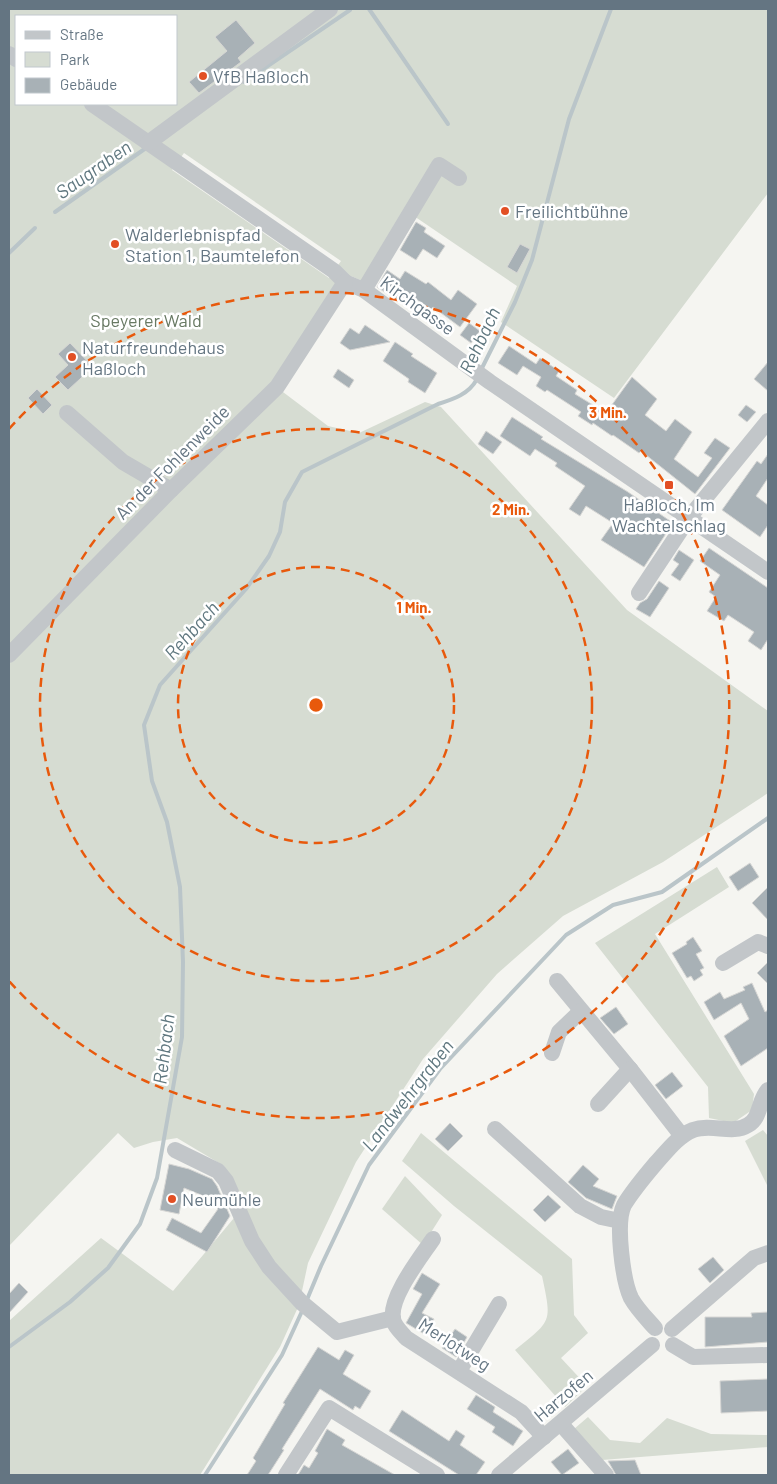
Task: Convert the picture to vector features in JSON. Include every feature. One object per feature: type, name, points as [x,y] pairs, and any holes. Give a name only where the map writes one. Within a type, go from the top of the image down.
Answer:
[{"type":"street","points":[[148,143],[330,9]]},
{"type":"street","name":"Kirchgasse","points":[[93,105],[334,271],[345,282],[364,290],[490,382],[768,572]]},
{"type":"street","points":[[364,290],[439,165],[459,178]]},
{"type":"street","name":"An der Fohlenweide","points":[[9,655],[171,490],[277,387],[345,282]]},
{"type":"street","points":[[67,413],[123,462],[171,490]]},
{"type":"street","points":[[639,594],[688,519],[768,420]]},
{"type":"street","points":[[723,963],[758,942],[768,946]]},
{"type":"street","points":[[557,981],[630,1068],[682,1136]]},
{"type":"street","points":[[552,1053],[559,1032],[581,1011]]},
{"type":"street","points":[[598,1104],[630,1068]]},
{"type":"street","points":[[655,1328],[632,1300],[625,1282],[620,1222],[624,1206],[644,1177],[682,1136],[702,1127],[715,1126],[732,1129],[749,1125],[755,1119],[768,1090]]},
{"type":"street","points":[[495,1129],[580,1206],[601,1217],[620,1222]]},
{"type":"street","points":[[175,1150],[218,1171],[226,1181],[252,1241],[269,1267],[304,1305],[338,1332],[393,1318]]},
{"type":"street","name":"Merlotweg","points":[[433,1239],[406,1280],[395,1303],[393,1318],[406,1338],[521,1412],[544,1437]]},
{"type":"street","points":[[768,1253],[754,1258],[673,1337],[665,1351],[655,1349],[652,1346],[650,1334],[655,1328],[662,1325],[673,1337],[693,1357],[768,1356]]},
{"type":"street","points":[[459,1371],[499,1304]]},
{"type":"street","name":"Harzofen","points":[[499,1475],[652,1346]]},
{"type":"street","points":[[286,1475],[329,1408],[412,1469],[437,1475]]},
{"type":"street","points":[[561,1424],[606,1475]]},
{"type":"green space","name":"Speyerer Wald","points":[[9,9],[768,9],[768,193],[614,398],[501,322],[517,286],[408,212],[365,282],[351,276],[279,389],[328,426],[359,433],[425,402],[441,407],[627,610],[768,711],[768,793],[663,862],[563,916],[497,974],[423,1059],[356,1162],[308,1263],[299,1305],[280,1347],[200,1475],[9,1475],[9,1321],[101,1238],[173,1291],[244,1206],[224,1166],[177,1138],[153,1142],[134,1148],[118,1133],[9,1246]],"holes":[[[184,153],[341,261],[329,278],[172,170]]]},
{"type":"green space","points":[[717,867],[729,887],[655,934],[754,1094],[752,1110],[733,1123],[709,1118],[708,1087],[595,943]]},
{"type":"green space","points":[[763,1130],[768,1136],[768,1187],[745,1141]]},
{"type":"green space","points":[[421,1133],[572,1259],[574,1315],[588,1333],[561,1358],[587,1386],[565,1407],[515,1350],[542,1326],[546,1319],[548,1312],[542,1276],[454,1206],[402,1161]]},
{"type":"green space","points":[[405,1176],[442,1215],[423,1245],[382,1209]]},
{"type":"green space","points":[[588,1417],[610,1440],[640,1443],[667,1418],[711,1434],[768,1435],[768,1447],[602,1460],[574,1429]]},
{"type":"building","points":[[236,20],[255,43],[238,58],[241,62],[199,93],[189,82],[227,51],[215,37]]},
{"type":"building","points":[[416,222],[426,228],[424,232],[445,246],[437,258],[423,249],[416,260],[400,250]]},
{"type":"building","points":[[520,244],[530,249],[517,273],[507,267]]},
{"type":"building","points":[[387,270],[400,279],[405,271],[426,284],[428,282],[451,300],[458,290],[477,304],[460,327],[433,307],[430,310],[407,292],[400,302],[377,287]]},
{"type":"building","points":[[469,323],[480,331],[471,343],[460,335]]},
{"type":"building","points":[[365,325],[390,342],[350,350],[340,343],[350,328],[359,334]]},
{"type":"building","points":[[395,342],[413,354],[411,356],[437,373],[425,393],[408,382],[409,379],[383,361]]},
{"type":"building","name":"Naturfreundehaus Haßloch","points":[[70,343],[93,367],[68,390],[55,377],[68,365],[58,354]]},
{"type":"building","points":[[509,346],[536,364],[540,358],[559,371],[556,376],[577,390],[575,394],[606,413],[632,377],[657,399],[645,415],[666,431],[675,419],[692,432],[674,459],[698,477],[712,458],[704,453],[715,438],[730,448],[695,494],[641,451],[639,453],[593,423],[592,425],[578,416],[581,412],[547,390],[545,392],[536,386],[541,377],[523,366],[517,375],[498,363]]},
{"type":"building","points":[[768,362],[768,391],[754,379]]},
{"type":"building","points":[[338,369],[354,380],[349,388],[333,377]]},
{"type":"building","points":[[37,389],[52,405],[43,414],[28,398]]},
{"type":"building","points":[[746,405],[756,412],[747,422],[738,415]]},
{"type":"building","points":[[512,417],[543,437],[541,439],[628,492],[673,523],[644,567],[601,540],[613,523],[586,506],[580,516],[569,509],[585,486],[555,466],[557,463],[535,449],[530,456],[500,436]]},
{"type":"building","points":[[486,431],[502,442],[493,454],[478,444]]},
{"type":"building","points":[[768,454],[768,478],[756,496],[768,505],[768,525],[760,537],[722,510],[757,461],[761,464]]},
{"type":"building","points":[[709,548],[768,588],[768,639],[761,650],[748,641],[754,632],[728,615],[724,621],[707,611],[716,597],[709,592],[720,575],[700,561]]},
{"type":"building","points":[[679,550],[694,560],[680,581],[671,575],[679,564],[673,560]]},
{"type":"building","points":[[659,581],[669,588],[650,617],[636,609],[640,603],[647,599]]},
{"type":"building","points":[[750,863],[759,877],[738,891],[729,877]]},
{"type":"building","points":[[768,887],[768,920],[752,903]]},
{"type":"building","points":[[693,937],[702,951],[696,954],[704,968],[700,970],[703,975],[694,981],[691,976],[687,978],[672,953],[687,944],[686,942]]},
{"type":"building","points":[[768,962],[768,984],[757,973]]},
{"type":"building","points":[[752,983],[765,1012],[768,1010],[768,1048],[741,1066],[724,1036],[749,1019],[741,1003],[714,1020],[704,1002],[720,992],[724,999],[745,990],[743,987]]},
{"type":"building","points":[[616,1007],[628,1024],[614,1034],[600,1018]]},
{"type":"building","points":[[672,1072],[683,1086],[666,1099],[655,1085]]},
{"type":"building","points":[[450,1123],[463,1136],[448,1151],[435,1139]]},
{"type":"building","points":[[169,1164],[189,1169],[212,1179],[230,1216],[207,1252],[166,1230],[172,1218],[201,1233],[218,1209],[211,1199],[184,1188],[179,1214],[160,1210]]},
{"type":"building","points":[[583,1165],[599,1179],[593,1186],[617,1196],[612,1209],[586,1198],[568,1182]]},
{"type":"building","points":[[548,1195],[561,1207],[545,1222],[533,1210]]},
{"type":"building","points":[[713,1257],[724,1270],[710,1283],[698,1269]]},
{"type":"building","points":[[422,1273],[440,1284],[422,1313],[434,1319],[426,1335],[406,1323],[422,1294],[413,1289]]},
{"type":"building","points":[[19,1283],[28,1292],[9,1313],[9,1294]]},
{"type":"building","points":[[768,1312],[768,1342],[705,1347],[705,1317],[752,1317],[751,1313]]},
{"type":"building","points":[[455,1329],[467,1337],[456,1357],[442,1348]]},
{"type":"building","points":[[318,1347],[339,1360],[345,1350],[354,1355],[343,1374],[371,1391],[360,1409],[355,1406],[353,1410],[320,1389],[268,1475],[247,1475],[256,1461],[253,1458],[285,1404],[283,1403]]},
{"type":"building","points":[[768,1379],[768,1411],[721,1413],[720,1381]]},
{"type":"building","points":[[476,1395],[495,1407],[493,1412],[523,1431],[513,1446],[492,1432],[495,1427],[467,1409]]},
{"type":"building","points":[[402,1410],[449,1441],[456,1430],[465,1436],[460,1445],[485,1462],[476,1475],[459,1475],[389,1431]]},
{"type":"building","points":[[327,1429],[345,1440],[342,1445],[395,1475],[298,1475],[304,1465],[309,1468],[318,1453],[315,1451]]},
{"type":"building","points":[[568,1449],[579,1463],[562,1475],[551,1462]]},
{"type":"building","points":[[635,1460],[641,1475],[616,1475],[608,1461]]},
{"type":"waterway","points":[[369,9],[448,124]]},
{"type":"waterway","name":"Rehbach","points":[[481,370],[515,302],[532,260],[569,119],[611,9]]},
{"type":"waterway","name":"Saugraben","points":[[244,82],[350,10]]},
{"type":"waterway","name":"Saugraben","points":[[55,212],[146,148]]},
{"type":"waterway","name":"Saugraben","points":[[9,253],[35,228]]},
{"type":"waterway","name":"Rehbach","points":[[9,1347],[70,1302],[108,1268],[140,1224],[157,1178],[182,1037],[183,962],[180,887],[167,822],[152,781],[144,725],[160,685],[246,589],[269,556],[280,532],[285,502],[302,472],[438,404],[460,395],[470,389],[477,379]]},
{"type":"waterway","name":"Landwehrgraben","points":[[306,1302],[369,1165],[440,1069],[566,935],[613,905],[662,892],[768,818]]},
{"type":"waterway","name":"Landwehrgraben","points":[[205,1475],[282,1355],[303,1309]]},
{"type":"place","name":"VfB Haßloch","points":[[203,76]]},
{"type":"place","name":"Freilichtbühne","points":[[505,211]]},
{"type":"place","name":"Walderlebnispfad Station 1, Baumtelefon","points":[[115,244]]},
{"type":"place","name":"Naturfreundehaus Haßloch","points":[[72,357]]},
{"type":"place","name":"Haßloch, Im Wachtelschlag","points":[[669,485]]},
{"type":"place","name":"Neumühle","points":[[172,1199]]}]
